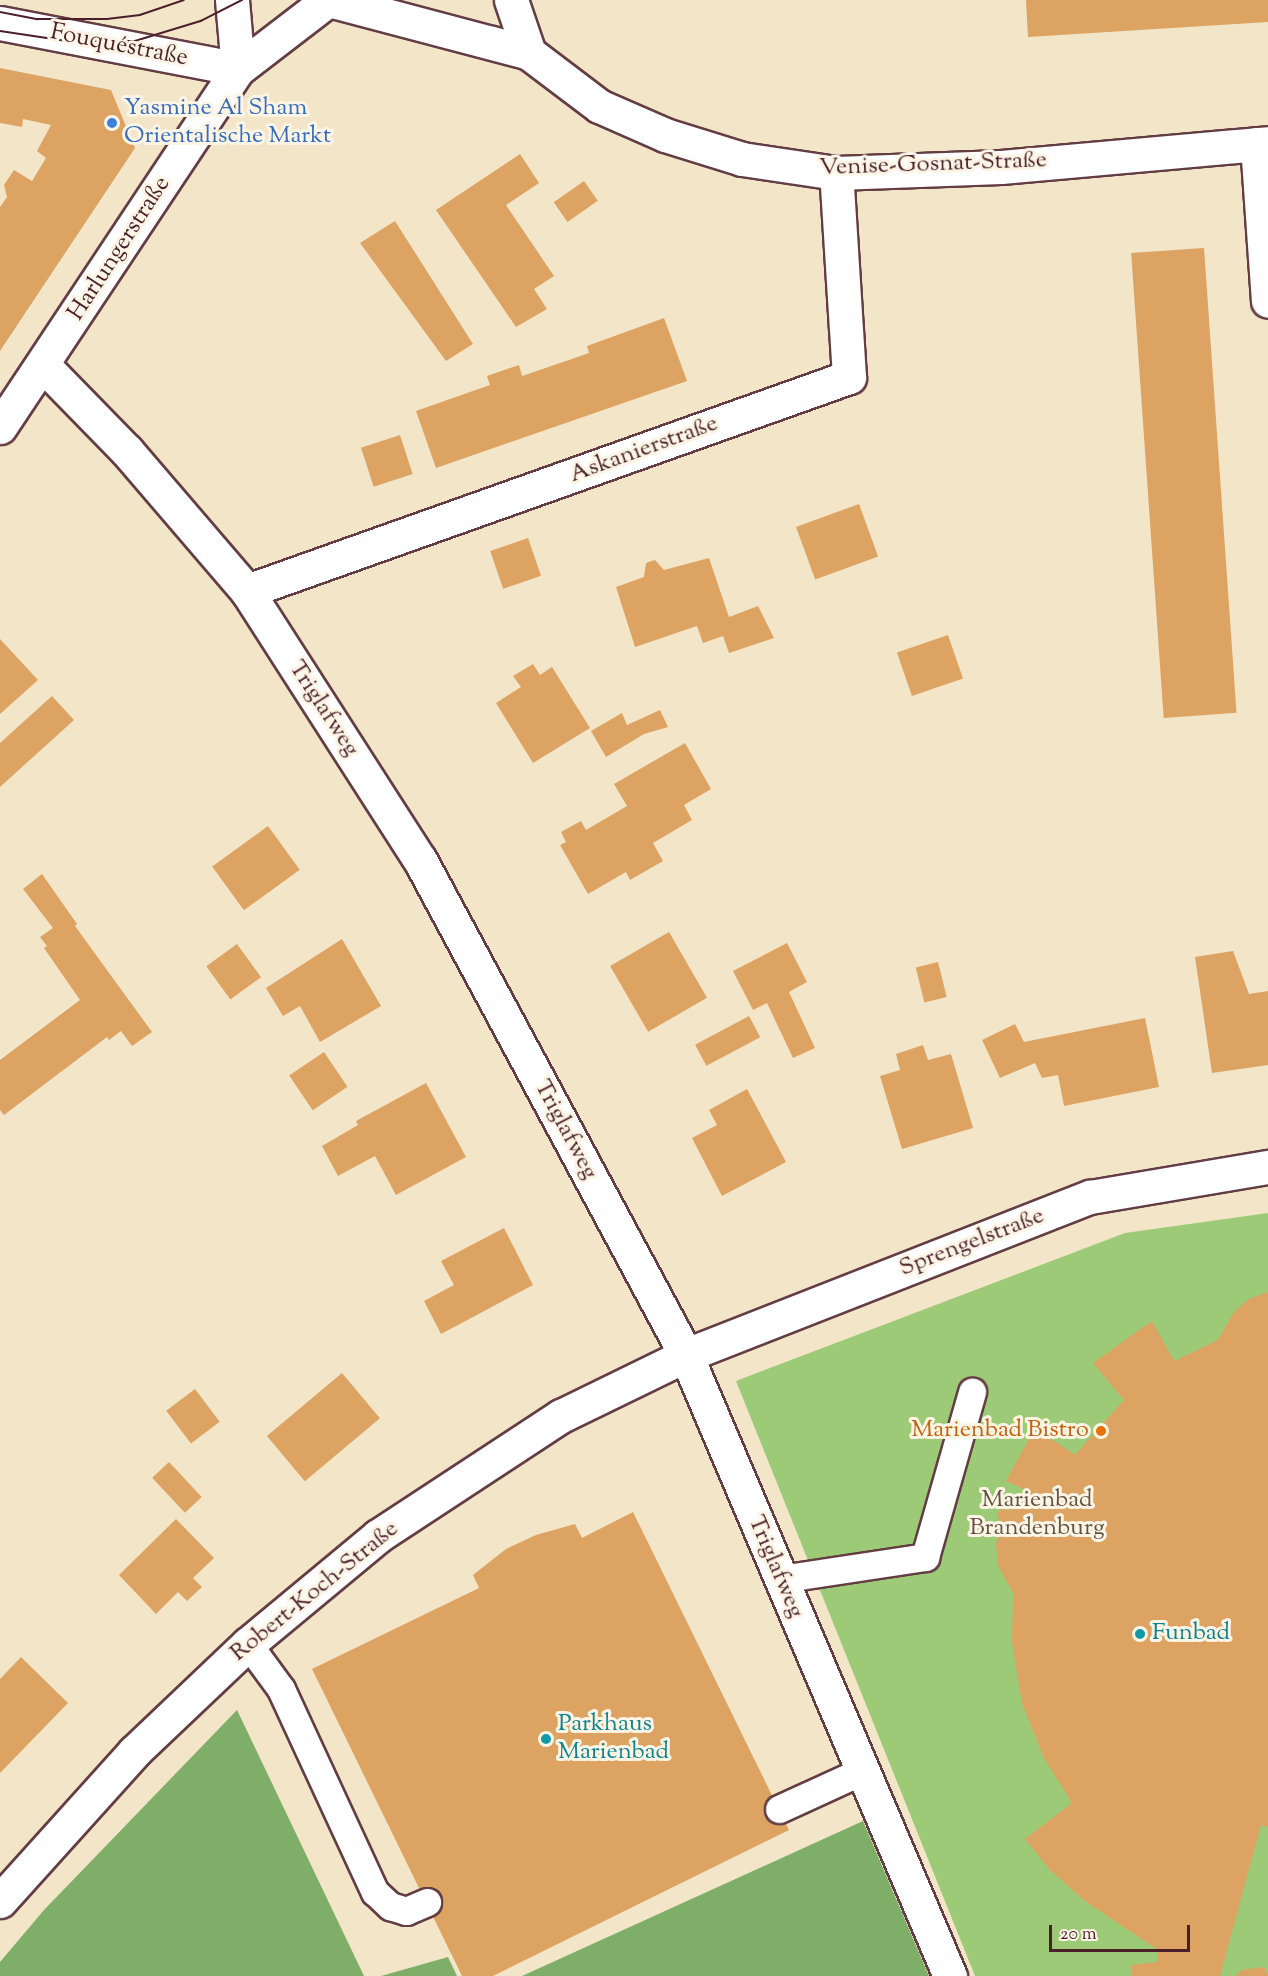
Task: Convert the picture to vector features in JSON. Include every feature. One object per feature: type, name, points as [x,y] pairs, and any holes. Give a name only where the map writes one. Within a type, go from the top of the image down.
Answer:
[{"type":"street","points":[[232,0],[238,69]]},
{"type":"street","name":"Harlungerstraße","points":[[0,428],[238,69],[328,0]]},
{"type":"street","name":"Venise-Gosnat-Straße","points":[[328,0],[529,53],[599,106],[664,135],[742,159],[836,173],[1002,167],[1262,143],[1268,301]]},
{"type":"street","points":[[511,0],[529,53]]},
{"type":"street","name":"Fouquéstraße","points":[[0,23],[238,69]]},
{"type":"street","name":"Askanierstraße","points":[[247,591],[849,377],[836,173]]},
{"type":"street","name":"Triglafweg","points":[[43,365],[127,451],[247,591],[420,861],[686,1355],[950,1976]]},
{"type":"street","name":"Sprengelstraße","points":[[686,1355],[1090,1197],[1268,1167]]},
{"type":"street","name":"Robert-Koch-Straße","points":[[0,1901],[134,1752],[248,1644],[378,1536],[541,1428],[686,1355]]},
{"type":"lane","points":[[780,1579],[925,1557],[972,1392]]},
{"type":"lane","points":[[248,1644],[281,1689],[375,1892],[390,1906],[406,1911],[427,1902]]},
{"type":"lane","points":[[779,1809],[862,1771]]},
{"type":"green space","name":"Marienbad Brandenburg","points":[[1268,1213],[1268,1976],[975,1976],[736,1381],[1125,1233]]},
{"type":"green space","points":[[237,1710],[364,1976],[0,1976],[0,1962],[44,1910]]},
{"type":"green space","points":[[863,1821],[929,1976],[522,1976]]},
{"type":"green space","points":[[448,1957],[457,1976],[381,1976]]},
{"type":"building","points":[[1026,0],[1268,0],[1268,22],[1028,37]]},
{"type":"building","points":[[0,68],[111,90],[135,148],[0,351],[0,207],[7,197],[4,185],[14,170],[32,181],[46,158],[37,151],[51,125],[23,119],[22,127],[0,123]]},
{"type":"building","points":[[520,154],[539,183],[506,205],[554,276],[534,289],[547,309],[516,327],[436,210]]},
{"type":"building","points":[[584,181],[598,201],[567,222],[554,202]]},
{"type":"building","points":[[395,221],[473,344],[446,361],[360,243]]},
{"type":"building","points":[[1204,248],[1237,713],[1164,718],[1131,253]]},
{"type":"building","points":[[664,318],[687,381],[436,468],[416,411],[490,385],[487,376],[519,365],[522,376],[589,353],[587,346]]},
{"type":"building","points":[[400,435],[413,474],[374,487],[361,448]]},
{"type":"building","points":[[859,504],[878,557],[815,580],[796,527]]},
{"type":"building","points":[[528,538],[541,576],[503,589],[490,551]]},
{"type":"building","points":[[709,558],[729,617],[758,606],[774,638],[729,653],[723,636],[703,643],[697,626],[635,647],[616,587],[644,577],[646,563],[655,560],[664,570]]},
{"type":"building","points":[[948,635],[963,678],[912,696],[897,653]]},
{"type":"building","points":[[0,639],[38,680],[0,714]]},
{"type":"building","points":[[533,664],[540,675],[552,667],[590,728],[533,763],[496,703],[521,687],[513,676]]},
{"type":"building","points":[[52,696],[74,720],[0,787],[0,743]]},
{"type":"building","points":[[660,710],[668,727],[644,734],[606,757],[591,731],[622,713],[627,725]]},
{"type":"building","points":[[685,743],[711,789],[684,805],[692,820],[653,843],[663,861],[630,880],[626,872],[588,894],[560,845],[566,842],[561,832],[581,821],[586,830],[627,806],[614,784]]},
{"type":"building","points":[[268,826],[300,870],[244,910],[212,867]]},
{"type":"building","points":[[42,874],[77,924],[75,926],[152,1032],[132,1046],[121,1031],[109,1040],[107,1037],[4,1115],[0,1110],[0,1060],[80,1000],[44,948],[47,946],[40,937],[53,928],[23,889]]},
{"type":"building","points":[[669,932],[707,998],[648,1032],[610,966]]},
{"type":"building","points":[[342,939],[381,1006],[320,1042],[300,1006],[283,1016],[266,988]]},
{"type":"building","points":[[787,943],[807,982],[789,992],[815,1048],[793,1058],[767,1003],[753,1010],[733,971]]},
{"type":"building","points":[[237,944],[261,977],[230,1000],[206,966]]},
{"type":"building","points":[[1233,951],[1249,994],[1268,991],[1268,1065],[1212,1073],[1195,957]]},
{"type":"building","points":[[938,962],[947,997],[924,1002],[916,968]]},
{"type":"building","points":[[749,1016],[760,1037],[706,1066],[695,1045]]},
{"type":"building","points":[[1145,1018],[1159,1087],[1064,1106],[1058,1075],[1042,1078],[1035,1063],[1000,1078],[982,1040],[1015,1024],[1024,1042]]},
{"type":"building","points":[[923,1045],[928,1060],[951,1054],[973,1128],[902,1149],[880,1076],[900,1070],[896,1054]]},
{"type":"building","points":[[324,1052],[347,1087],[313,1110],[289,1075]]},
{"type":"building","points":[[426,1083],[466,1157],[396,1195],[375,1156],[338,1176],[322,1146],[358,1125],[356,1121]]},
{"type":"building","points":[[747,1089],[786,1162],[722,1196],[692,1138],[717,1125],[709,1110]]},
{"type":"building","points":[[504,1228],[533,1285],[441,1334],[424,1301],[454,1285],[441,1261]]},
{"type":"building","name":"Funbad","points":[[1268,1292],[1268,1827],[1261,1825],[1220,1976],[1132,1976],[1131,1965],[1157,1962],[1158,1950],[1085,1901],[1050,1870],[1025,1839],[1072,1803],[1044,1758],[1022,1703],[1012,1642],[1013,1593],[998,1565],[996,1545],[1001,1526],[997,1514],[1001,1509],[1010,1510],[1030,1492],[1006,1481],[1035,1428],[1075,1455],[1124,1400],[1093,1363],[1152,1321],[1174,1361],[1218,1340],[1234,1312],[1249,1299]]},
{"type":"building","points":[[342,1373],[380,1418],[305,1481],[267,1436]]},
{"type":"building","points":[[195,1389],[220,1422],[191,1443],[166,1411]]},
{"type":"building","points":[[169,1462],[202,1497],[185,1513],[152,1478]]},
{"type":"building","name":"Parkhaus Marienbad","points":[[633,1512],[789,1830],[493,1976],[462,1976],[312,1669],[479,1588],[473,1575],[506,1549],[536,1535],[575,1524],[582,1538]]},
{"type":"building","points":[[176,1519],[214,1558],[193,1578],[202,1587],[187,1601],[178,1592],[156,1614],[119,1575]]},
{"type":"building","points":[[21,1657],[68,1703],[0,1773],[0,1679]]},
{"type":"building","points":[[1264,1967],[1268,1976],[1236,1976],[1242,1970]]},
{"type":"tram line","points":[[0,12],[37,19],[107,19],[140,15],[184,0]]},
{"type":"tram line","points":[[0,31],[68,41],[135,41],[201,21],[242,0]]},
{"type":"place","name":"Yasmine Al Sham Orientalische Markt","points":[[112,123]]},
{"type":"place","name":"Marienbad Bistro","points":[[1101,1431]]},
{"type":"place","name":"Funbad","points":[[1140,1634]]},
{"type":"place","name":"Parkhaus Marienbad","points":[[546,1739]]}]
